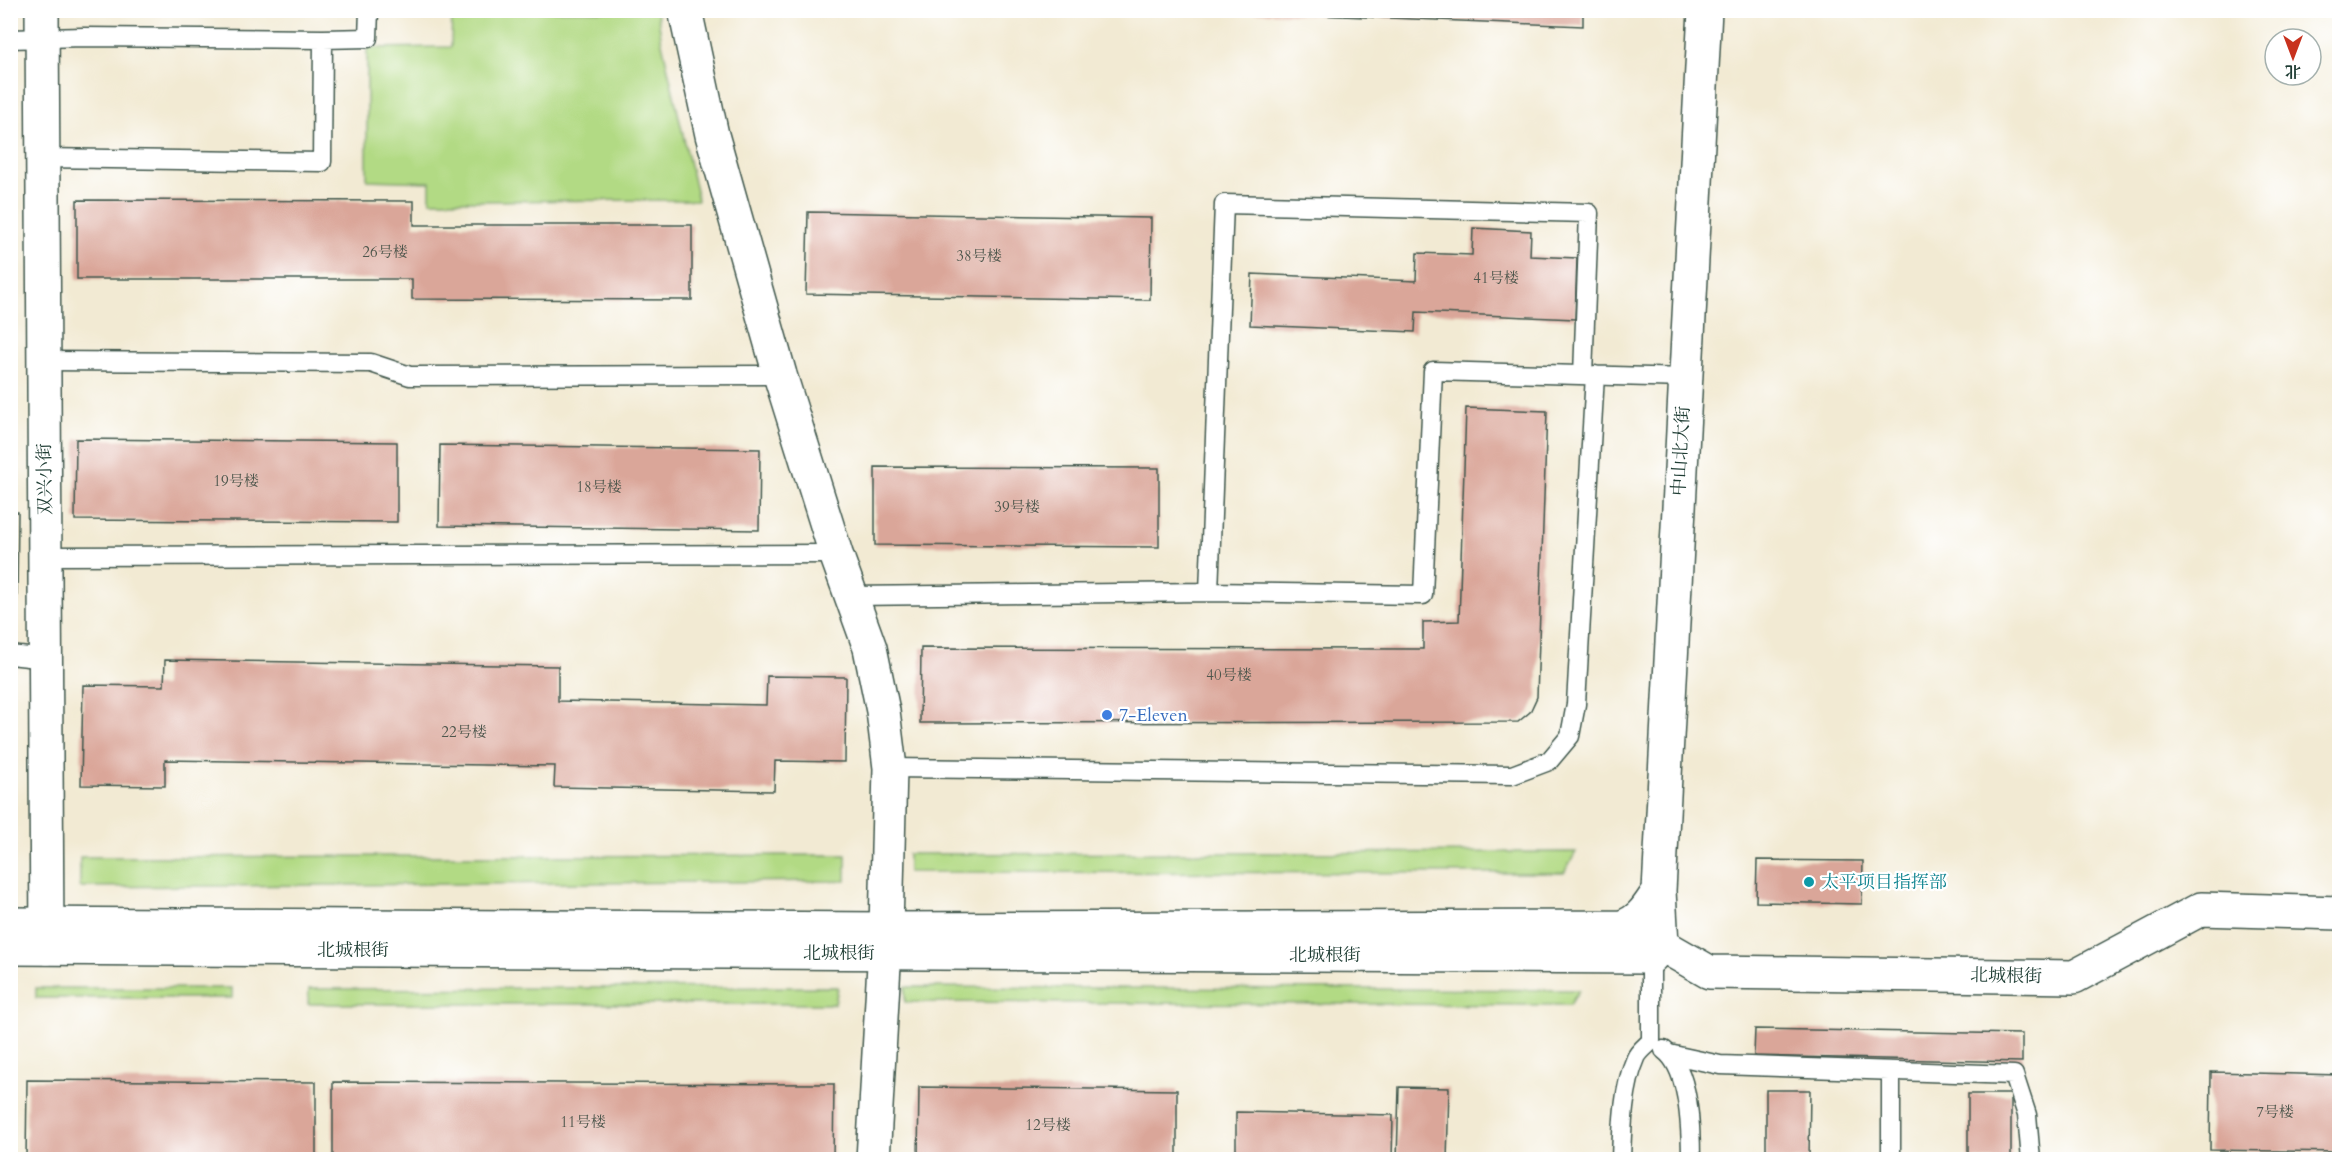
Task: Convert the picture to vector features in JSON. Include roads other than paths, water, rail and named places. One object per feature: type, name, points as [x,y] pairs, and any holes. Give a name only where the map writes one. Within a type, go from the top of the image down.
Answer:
[{"type":"street","points":[[685,10],[712,135],[780,375],[836,554],[870,648],[883,711],[890,768],[886,941],[873,1160]]},
{"type":"street","name":"中山北大街","points":[[1659,891],[1706,10]]},
{"type":"street","name":"双兴小街","points":[[32,29],[43,158],[48,936]]},
{"type":"street","points":[[1633,924],[1643,915],[1659,891]]},
{"type":"street","points":[[1657,951],[1659,891]]},
{"type":"street","name":"北城根街","points":[[10,924],[48,936],[886,941],[1657,951],[1709,972],[2074,977],[2201,909],[2340,913]]},
{"type":"street","name":"北城根街","points":[[886,941],[1622,927],[1633,924],[1657,951]]},
{"type":"street","name":"北城根街","points":[[10,948],[48,936]]},
{"type":"lane","points":[[32,29],[323,39],[368,38],[369,10]]},
{"type":"lane","points":[[43,158],[322,162],[323,39]]},
{"type":"lane","points":[[890,768],[1512,775],[1549,761],[1570,736],[1576,704],[1589,375],[1589,213],[1224,204],[1209,592]]},
{"type":"lane","points":[[44,361],[371,363],[410,376],[780,375]]},
{"type":"lane","points":[[852,596],[1209,592],[1423,595],[1433,371],[1685,378]]},
{"type":"lane","points":[[46,556],[836,554]]},
{"type":"lane","points":[[10,655],[46,659]]},
{"type":"lane","points":[[1621,1160],[1626,1095],[1636,1057],[1651,1041],[1657,951]]},
{"type":"lane","points":[[1651,1041],[1669,1054],[1720,1065],[2014,1075],[2027,1115],[2031,1160]]},
{"type":"lane","points":[[1669,1054],[1681,1077],[1687,1097],[1692,1126],[1691,1160]]},
{"type":"lane","points":[[1891,1071],[1891,1160]]},
{"type":"place","name":"7-Eleven","points":[[1107,715]]},
{"type":"place","name":"太平项目指挥部","points":[[1809,882]]}]
